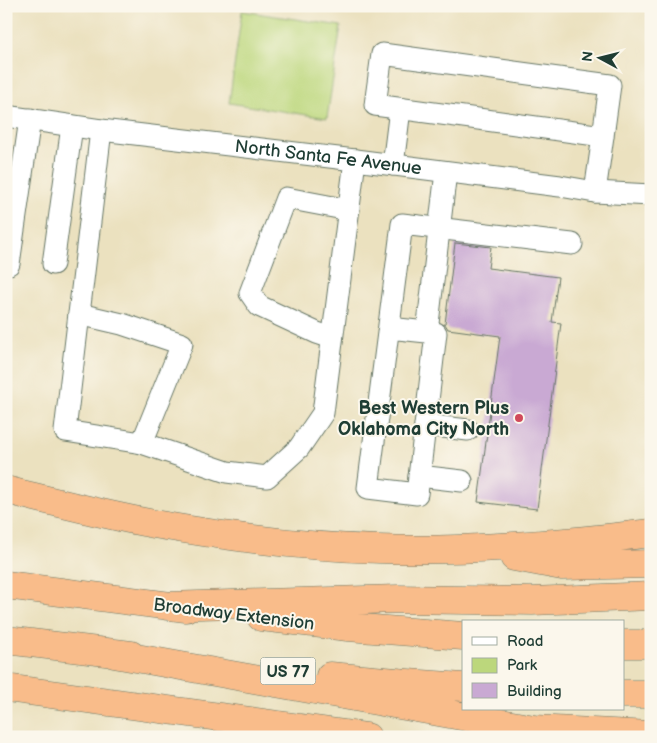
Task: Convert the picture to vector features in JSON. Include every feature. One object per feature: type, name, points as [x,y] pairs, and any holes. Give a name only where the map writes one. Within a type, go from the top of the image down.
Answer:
[{"type":"highway","points":[[6,490],[90,511],[253,539],[379,549],[473,549],[551,544],[651,533]]},
{"type":"highway","points":[[473,549],[562,566],[651,564]]},
{"type":"highway","name":"Broadway Extension","points":[[6,585],[348,627],[462,636]]},
{"type":"highway","points":[[167,606],[398,599],[532,601],[651,596]]},
{"type":"highway","name":"US 77","points":[[6,640],[114,654],[335,677],[462,687]]},
{"type":"highway","points":[[624,644],[651,644]]},
{"type":"highway","points":[[114,654],[534,729],[651,735]]},
{"type":"highway","points":[[6,688],[367,737]]},
{"type":"highway","points":[[624,694],[651,694]]},
{"type":"street","points":[[596,192],[610,85],[382,54],[375,105],[603,136]]},
{"type":"street","points":[[394,165],[400,109]]},
{"type":"street","name":"North Santa Fe Avenue","points":[[6,116],[101,130],[355,160],[596,192],[651,195]]},
{"type":"street","points":[[6,264],[9,264],[30,119]]},
{"type":"street","points":[[53,264],[72,126]]},
{"type":"street","points":[[101,130],[65,431],[142,443],[227,472],[267,477],[299,448],[323,413],[355,160]]},
{"type":"street","points":[[427,332],[446,172]]},
{"type":"street","points":[[332,338],[259,306],[250,293],[286,198],[349,210]]},
{"type":"street","points":[[389,328],[436,333],[416,494],[368,488],[402,224],[572,244]]},
{"type":"street","points":[[79,314],[122,324],[182,344],[142,443]]},
{"type":"street","points":[[425,425],[468,430]]},
{"type":"street","points":[[419,476],[462,481]]},
{"type":"green space","points":[[242,11],[341,26],[327,118],[229,103]]},
{"type":"building","name":"Best Western Plus Oklahoma City North","points":[[455,243],[491,247],[488,268],[558,277],[552,322],[561,323],[537,509],[478,502],[500,336],[448,329],[445,324]]},
{"type":"place","name":"Best Western Plus Oklahoma City North","points":[[519,418]]}]
